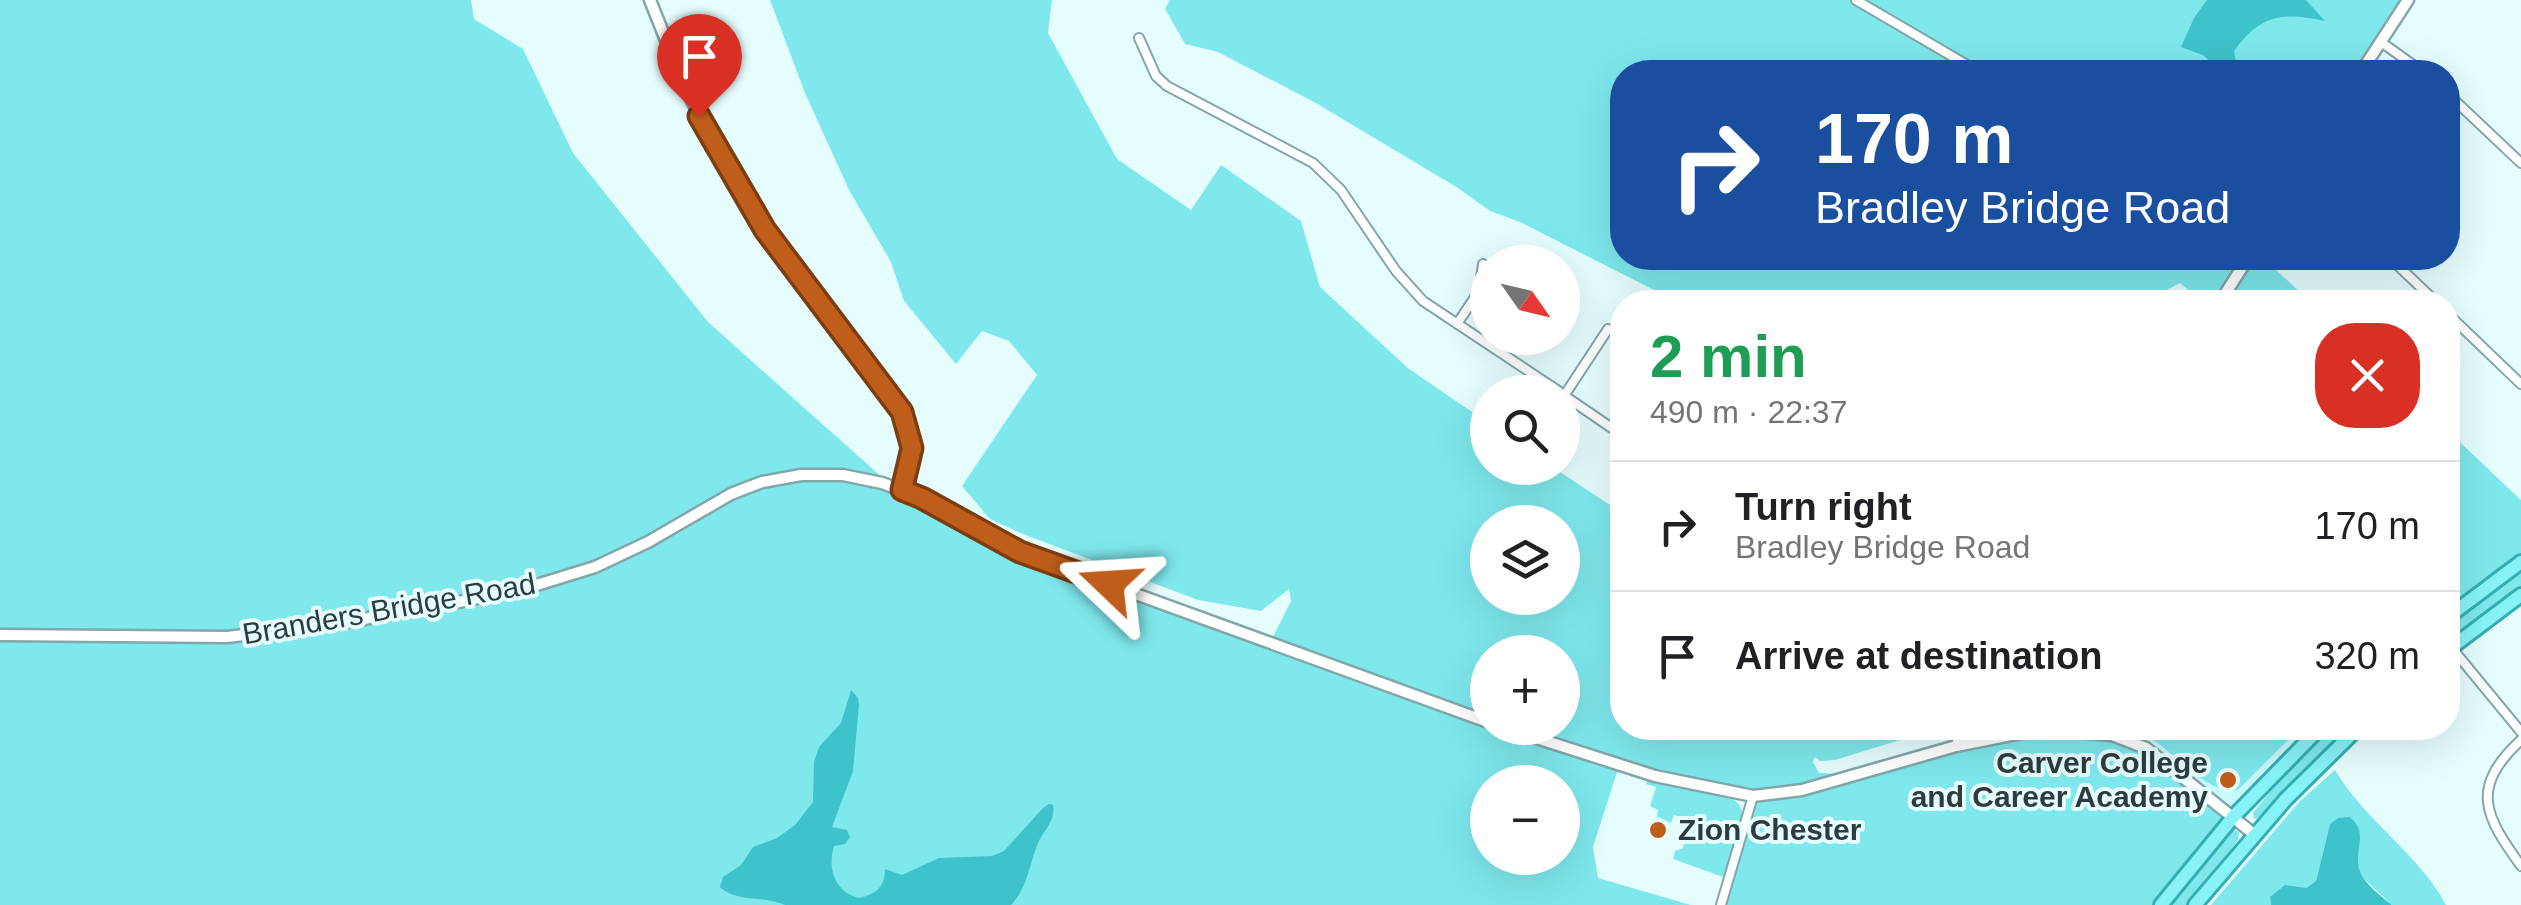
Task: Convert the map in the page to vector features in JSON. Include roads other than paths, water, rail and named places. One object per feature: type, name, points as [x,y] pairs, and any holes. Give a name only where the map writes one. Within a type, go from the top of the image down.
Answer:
[{"type":"main road","points":[[2460,608],[2521,562]]},
{"type":"main road","points":[[2460,641],[2521,595]]},
{"type":"main road","points":[[2161,905],[2234,816],[2308,740]]},
{"type":"main road","points":[[2195,905],[2255,835],[2346,740]]},
{"type":"street","points":[[650,0],[685,88],[747,203],[902,412],[912,448],[902,490]]},
{"type":"street","points":[[1856,0],[1959,60]]},
{"type":"street","points":[[2369,60],[2408,0]]},
{"type":"street","points":[[1140,38],[1156,76],[1168,86],[1299,154],[1329,176],[1406,285],[1423,301],[1534,375]]},
{"type":"street","points":[[2381,42],[2406,60]]},
{"type":"street","points":[[2460,105],[2521,163]]},
{"type":"street","points":[[2403,270],[2423,290]]},
{"type":"street","points":[[1457,324],[1470,304]]},
{"type":"street","points":[[2460,326],[2521,384]]},
{"type":"street","points":[[1575,375],[1608,329]]},
{"type":"street","points":[[1580,406],[1610,426]]},
{"type":"street","name":"Branders Bridge Road","points":[[0,635],[227,637],[452,604],[563,578],[625,554],[731,494],[774,479],[843,475],[882,482],[922,498],[1020,552],[1470,715]]},
{"type":"street","points":[[2460,662],[2521,732]]},
{"type":"street","points":[[1956,746],[1959,740]]},
{"type":"street","points":[[1558,745],[1654,776],[1754,796],[1802,790],[1988,740]]},
{"type":"street","points":[[2125,740],[2146,748],[2255,835]]},
{"type":"street","points":[[2521,740],[2497,765],[2487,795],[2491,821],[2521,866]]},
{"type":"street","points":[[1722,905],[1754,796]]},
{"type":"place","name":"Carver College and Career Academy","points":[[2228,780]]},
{"type":"place","name":"Zion Chester","points":[[1658,830]]}]
